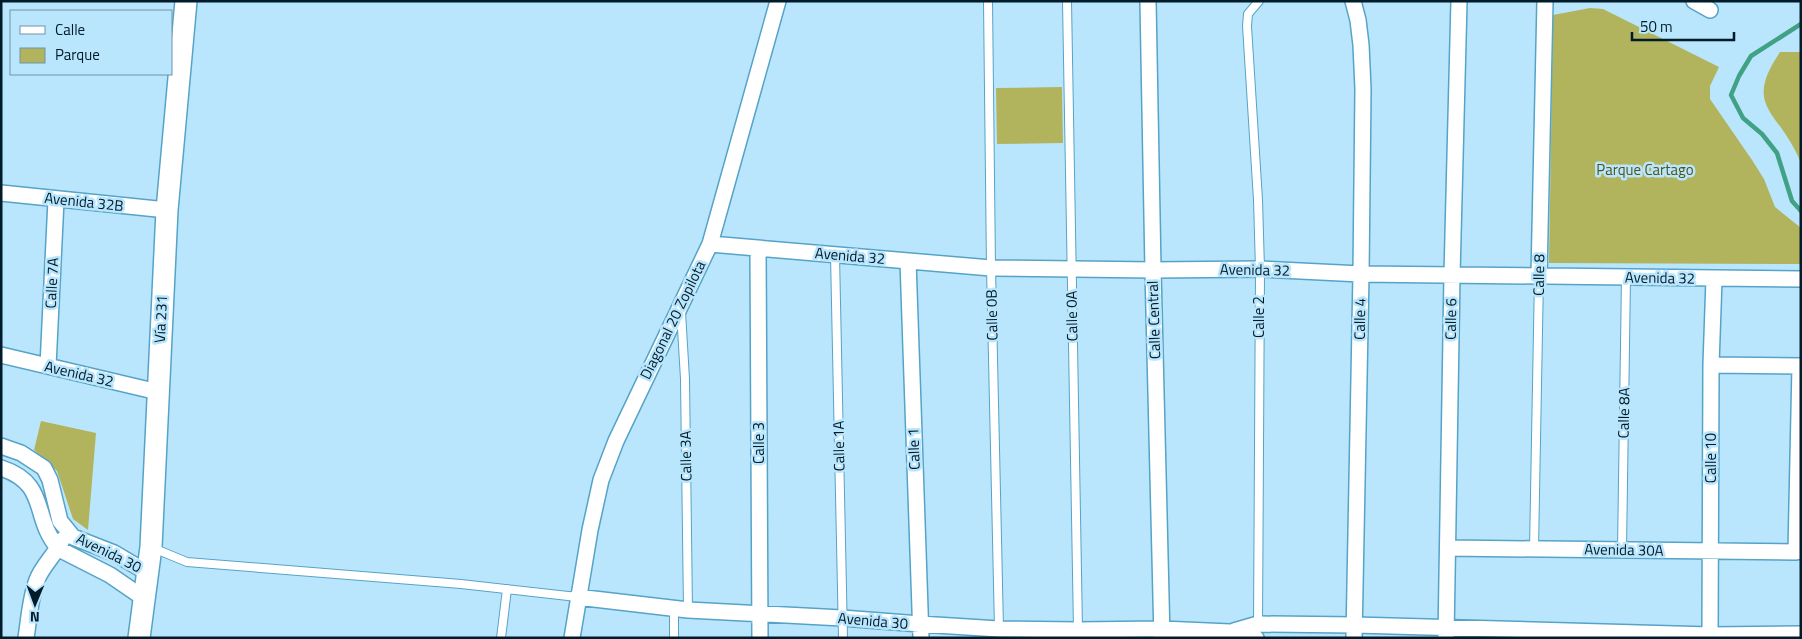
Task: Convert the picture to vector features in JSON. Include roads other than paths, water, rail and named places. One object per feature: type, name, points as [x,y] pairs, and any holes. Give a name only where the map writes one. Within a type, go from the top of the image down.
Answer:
[{"type":"main road","name":"Vía 231","points":[[139,638],[151,547],[167,210],[186,1]]},
{"type":"street","name":"Diagonal 20 Zopilota","points":[[572,638],[577,597],[601,480],[616,441],[710,244],[778,1]]},
{"type":"street","name":"Calle Central","points":[[1148,1],[1162,633]]},
{"type":"street","name":"Calle 4","points":[[1353,1],[1358,20],[1362,72],[1361,274],[1354,631]]},
{"type":"street","name":"Calle 6","points":[[1446,633],[1459,1]]},
{"type":"street","name":"Calle 8","points":[[1539,276],[1545,1]]},
{"type":"street","points":[[1694,1],[1710,10]]},
{"type":"street","name":"Avenida 32B","points":[[1,193],[167,210]]},
{"type":"street","name":"Calle 7A","points":[[48,366],[56,200]]},
{"type":"street","name":"Avenida 32","points":[[710,244],[991,268],[1260,269],[1361,274],[1801,279]]},
{"type":"street","name":"Calle 3","points":[[758,248],[760,638]]},
{"type":"street","name":"Calle 1","points":[[908,261],[921,631]]},
{"type":"street","name":"Calle 10","points":[[1710,636],[1711,364],[1714,278]]},
{"type":"street","name":"Avenida 32","points":[[1,355],[158,392]]},
{"type":"street","points":[[1711,364],[1800,366],[1798,552]]},
{"type":"street","name":"Avenida 30","points":[[1,446],[21,453],[44,468],[50,480],[60,521],[73,537],[114,553],[148,573]]},
{"type":"street","name":"Avenida 30","points":[[1,468],[19,475],[27,482],[35,494],[52,542],[59,549],[110,575],[145,599]]},
{"type":"street","points":[[26,638],[29,612],[38,579],[59,549],[67,530]]},
{"type":"street","name":"Avenida 30A","points":[[1448,548],[1798,552]]},
{"type":"street","name":"Avenida 30","points":[[577,597],[681,609],[842,618],[921,631],[999,629],[1162,633],[1354,631],[1710,636],[1801,634]]},
{"type":"lane","name":"Calle 0B","points":[[988,1],[991,268],[999,629]]},
{"type":"lane","name":"Calle 0A","points":[[1067,1],[1078,630]]},
{"type":"lane","name":"Calle 2","points":[[1258,633],[1260,269],[1258,200],[1247,26],[1248,14],[1259,1]]},
{"type":"lane","name":"Calle 1A","points":[[835,255],[843,638]]},
{"type":"lane","name":"Calle 8","points":[[1534,549],[1539,276]]},
{"type":"lane","name":"Calle 8A","points":[[1622,550],[1626,277]]},
{"type":"lane","name":"Calle 3A","points":[[674,638],[681,609],[685,379],[681,302]]},
{"type":"lane","points":[[151,547],[186,562],[506,589],[577,597]]},
{"type":"lane","points":[[502,638],[506,589]]},
{"type":"waterway","points":[[1801,24],[1751,56],[1739,76],[1731,95],[1743,118],[1762,134],[1777,153],[1792,201],[1801,211]]},
{"type":"park label","name":"Parque Cartago","points":[[1645,170]]}]
